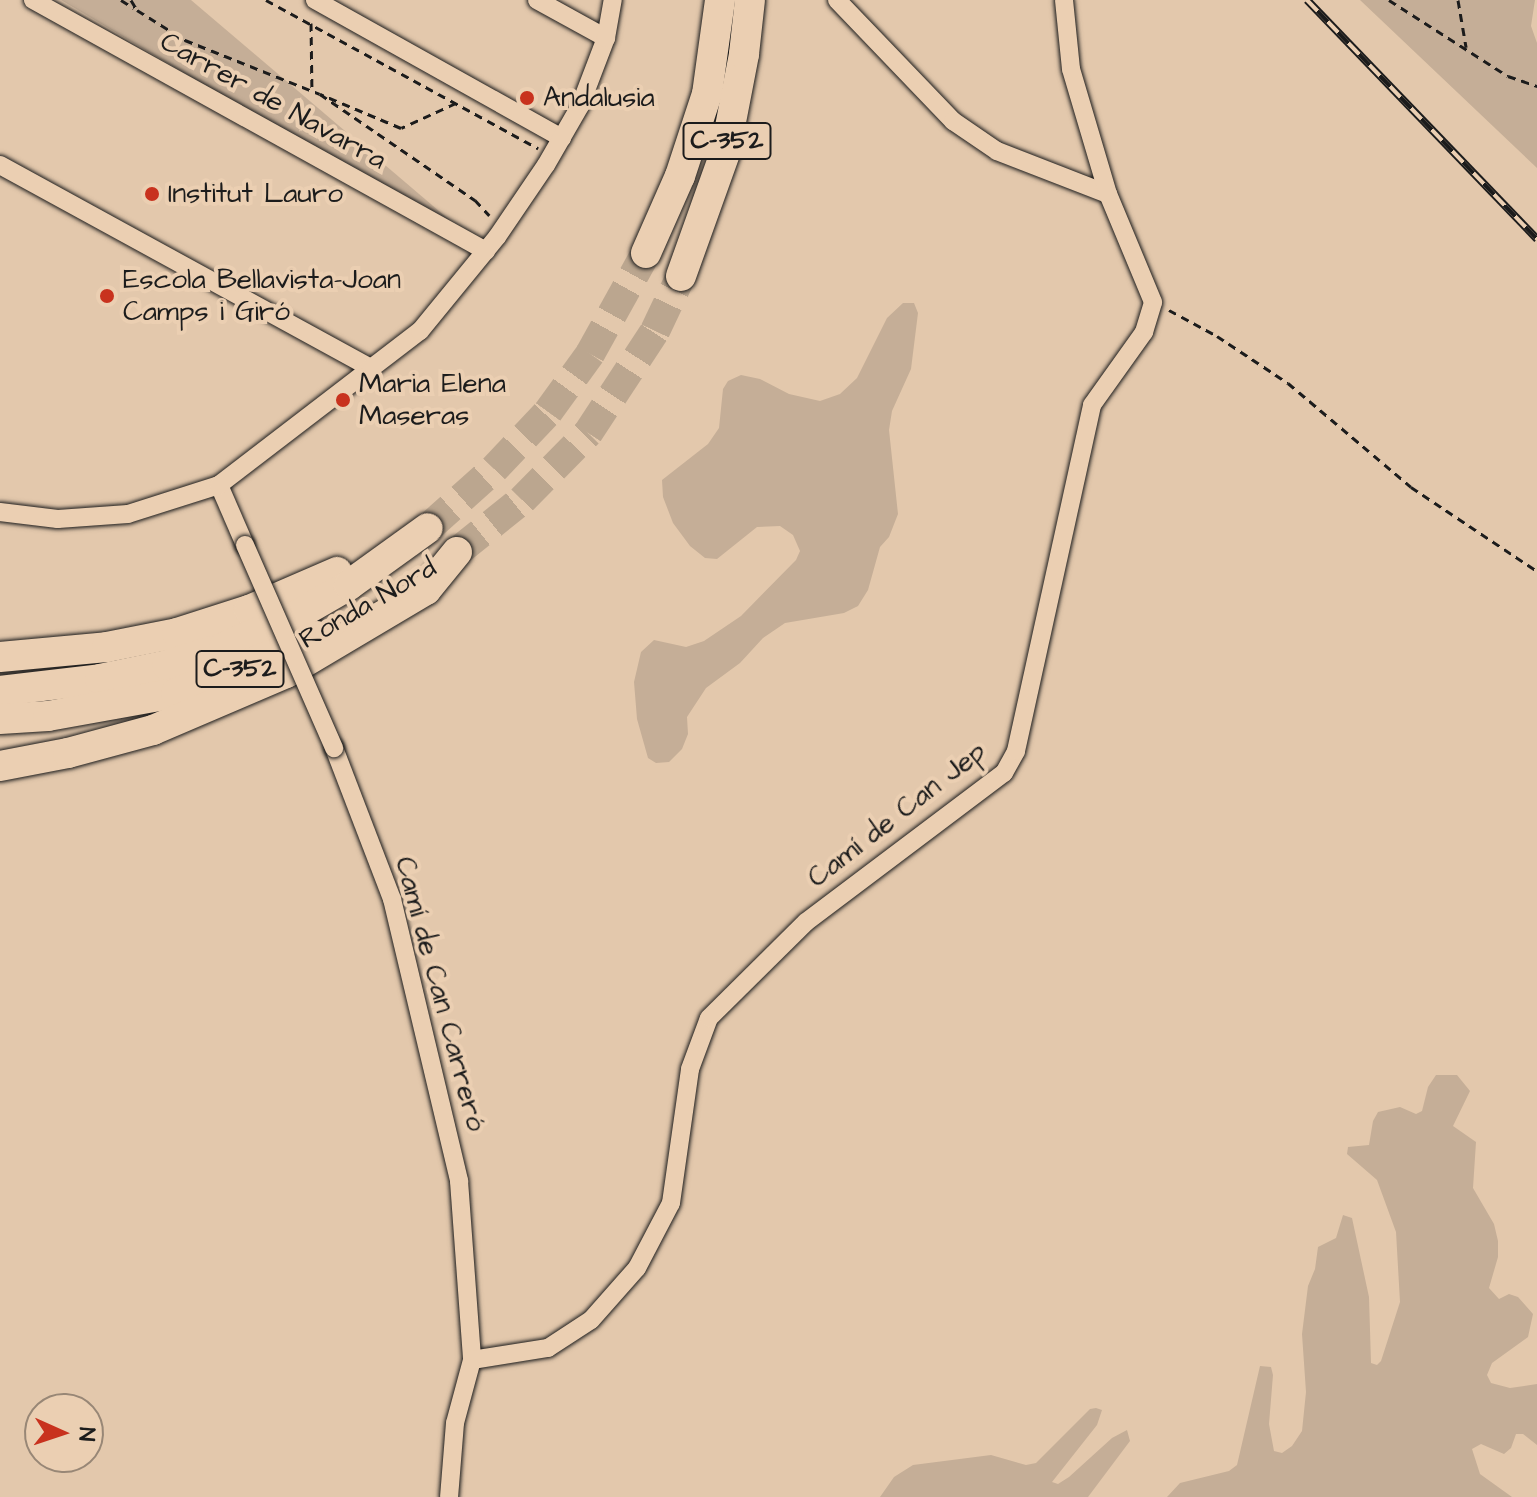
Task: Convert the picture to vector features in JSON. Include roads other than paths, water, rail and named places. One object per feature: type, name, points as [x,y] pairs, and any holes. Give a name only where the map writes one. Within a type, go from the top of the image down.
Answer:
[{"type":"highway","name":"C-352","points":[[646,253],[680,176],[707,94],[720,0]]},
{"type":"highway","name":"C-352","points":[[681,276],[725,153],[744,54],[750,0]]},
{"type":"highway","name":"Ronda Nord","points":[[0,657],[107,647],[177,633],[249,610],[421,531],[349,585],[299,614],[224,647],[167,665],[100,679],[0,691]]},
{"type":"highway","name":"Ronda Nord","points":[[0,719],[112,706],[189,688],[307,641],[457,552],[426,590],[348,639],[263,684],[153,730],[68,753],[0,766]]},
{"type":"street","name":"Carrer de Navarra","points":[[33,0],[486,251]]},
{"type":"street","points":[[315,0],[562,138]]},
{"type":"street","points":[[537,0],[606,38]]},
{"type":"street","points":[[0,512],[58,519],[128,514],[219,485],[420,331],[486,251],[562,138],[580,106],[606,38],[613,0]]},
{"type":"street","points":[[837,0],[953,121],[997,151],[1108,194]]},
{"type":"street","points":[[1064,0],[1071,69],[1108,194]]},
{"type":"street","points":[[0,165],[372,369]]},
{"type":"street","name":"Camí de Can Jep","points":[[472,1360],[548,1348],[591,1320],[637,1268],[671,1203],[690,1069],[709,1018],[806,922],[1004,773],[1016,751],[1092,405],[1144,332],[1153,302],[1108,194]]},
{"type":"street","name":"Camí de Can Carreró","points":[[219,485],[334,748],[392,899],[459,1181],[472,1360],[455,1423],[449,1497]]},
{"type":"tunnel","points":[[428,528],[494,469],[548,412],[590,354],[646,253]]},
{"type":"tunnel","points":[[457,552],[522,500],[588,433],[655,331],[681,276]]},
{"type":"railway","points":[[1307,0],[1537,239]]},
{"type":"place","name":"Andalusia","points":[[527,98]]},
{"type":"place","name":"Institut Lauro","points":[[152,194]]},
{"type":"place","name":"Escola Bellavista-Joan Camps i Giró","points":[[107,296]]},
{"type":"place","name":"Maria Elena Maseras","points":[[343,400]]}]
